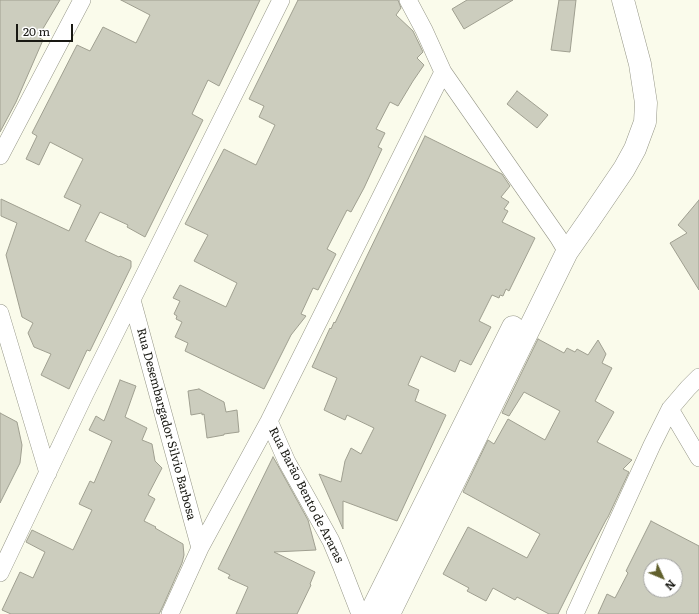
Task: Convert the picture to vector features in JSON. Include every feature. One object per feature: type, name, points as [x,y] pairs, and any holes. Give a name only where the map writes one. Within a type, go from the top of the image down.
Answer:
[{"type":"street","points":[[0,156],[82,0]]},
{"type":"street","points":[[0,573],[85,394],[281,0]]},
{"type":"street","points":[[408,0],[424,30],[443,72],[562,245]]},
{"type":"street","points":[[370,614],[562,245],[590,219],[624,169],[635,149],[645,122],[646,103],[640,64],[623,0]]},
{"type":"street","points":[[170,614],[200,548],[269,422],[443,72]]},
{"type":"street","points":[[389,614],[562,245]]},
{"type":"street","name":"Rua Desembargador Silvio Barbosa","points":[[132,300],[200,548]]},
{"type":"street","points":[[0,313],[48,473]]},
{"type":"street","points":[[575,614],[670,409],[699,377]]},
{"type":"street","points":[[670,409],[699,458]]},
{"type":"street","name":"Rua Barão Bento de Araras","points":[[269,422],[287,462],[331,542],[360,614]]},
{"type":"building","points":[[0,0],[60,0],[38,37],[43,40],[16,102],[0,132]]},
{"type":"building","points":[[121,0],[260,0],[219,86],[208,80],[192,114],[203,120],[145,237],[127,227],[128,225],[100,212],[85,241],[131,261],[131,267],[90,351],[87,350],[69,389],[41,375],[51,354],[34,347],[28,333],[33,323],[22,317],[6,255],[17,223],[1,216],[1,199],[69,231],[81,205],[64,197],[83,159],[50,142],[39,165],[26,159],[37,136],[32,133],[77,45],[90,51],[103,27],[136,43],[150,15]]},
{"type":"building","points":[[298,0],[398,0],[401,8],[396,15],[413,31],[423,52],[417,58],[424,65],[398,106],[390,102],[376,129],[385,133],[378,147],[382,149],[351,212],[347,210],[327,249],[336,254],[318,290],[313,288],[301,314],[306,316],[291,335],[264,389],[185,351],[188,343],[175,337],[182,322],[176,319],[177,316],[174,314],[180,301],[173,298],[180,285],[226,307],[237,283],[194,261],[208,235],[185,224],[224,149],[256,165],[275,125],[259,117],[264,106],[249,99]]},
{"type":"building","points":[[467,0],[513,0],[464,29],[452,9]]},
{"type":"building","points":[[559,0],[576,0],[570,52],[551,50]]},
{"type":"building","points":[[517,91],[548,115],[537,128],[507,104]]},
{"type":"building","points":[[425,136],[502,174],[510,186],[501,197],[509,202],[504,209],[508,211],[502,222],[535,238],[509,291],[506,289],[503,296],[500,295],[499,298],[492,295],[479,321],[491,327],[471,365],[460,360],[455,372],[421,356],[408,385],[419,390],[415,401],[446,415],[397,521],[343,501],[343,529],[319,474],[341,482],[345,461],[351,448],[361,454],[374,428],[347,415],[345,420],[324,410],[337,378],[312,367],[330,328],[331,329],[334,322],[335,323]]},
{"type":"building","points":[[699,200],[699,290],[670,243],[687,233],[678,225]]},
{"type":"building","points":[[538,339],[564,353],[567,348],[575,352],[577,349],[588,355],[598,340],[606,354],[602,363],[612,368],[595,401],[614,412],[597,442],[632,460],[623,469],[629,472],[608,517],[558,614],[549,614],[517,597],[515,600],[493,588],[486,601],[467,591],[469,588],[443,574],[468,527],[527,558],[540,534],[463,492],[488,440],[494,444],[508,419],[545,440],[560,411],[524,392],[509,416],[502,413]]},
{"type":"building","points":[[120,380],[136,386],[125,417],[147,428],[142,440],[152,444],[155,461],[162,468],[148,495],[155,499],[144,521],[183,544],[184,555],[182,563],[159,614],[11,614],[2,610],[20,572],[33,578],[45,552],[26,542],[32,530],[73,550],[92,510],[79,504],[90,481],[94,483],[112,441],[89,430],[96,416],[104,421]]},
{"type":"building","points":[[199,389],[224,402],[226,412],[237,410],[239,432],[207,438],[204,414],[191,415],[188,391]]},
{"type":"building","points":[[0,413],[17,422],[22,445],[20,463],[0,503]]},
{"type":"building","points":[[273,457],[308,520],[316,550],[274,552],[315,572],[310,584],[311,585],[297,614],[236,614],[248,587],[228,578],[230,575],[218,569]]},
{"type":"building","points":[[651,521],[699,546],[699,614],[598,614],[607,594],[615,598],[628,573],[626,571]]}]
